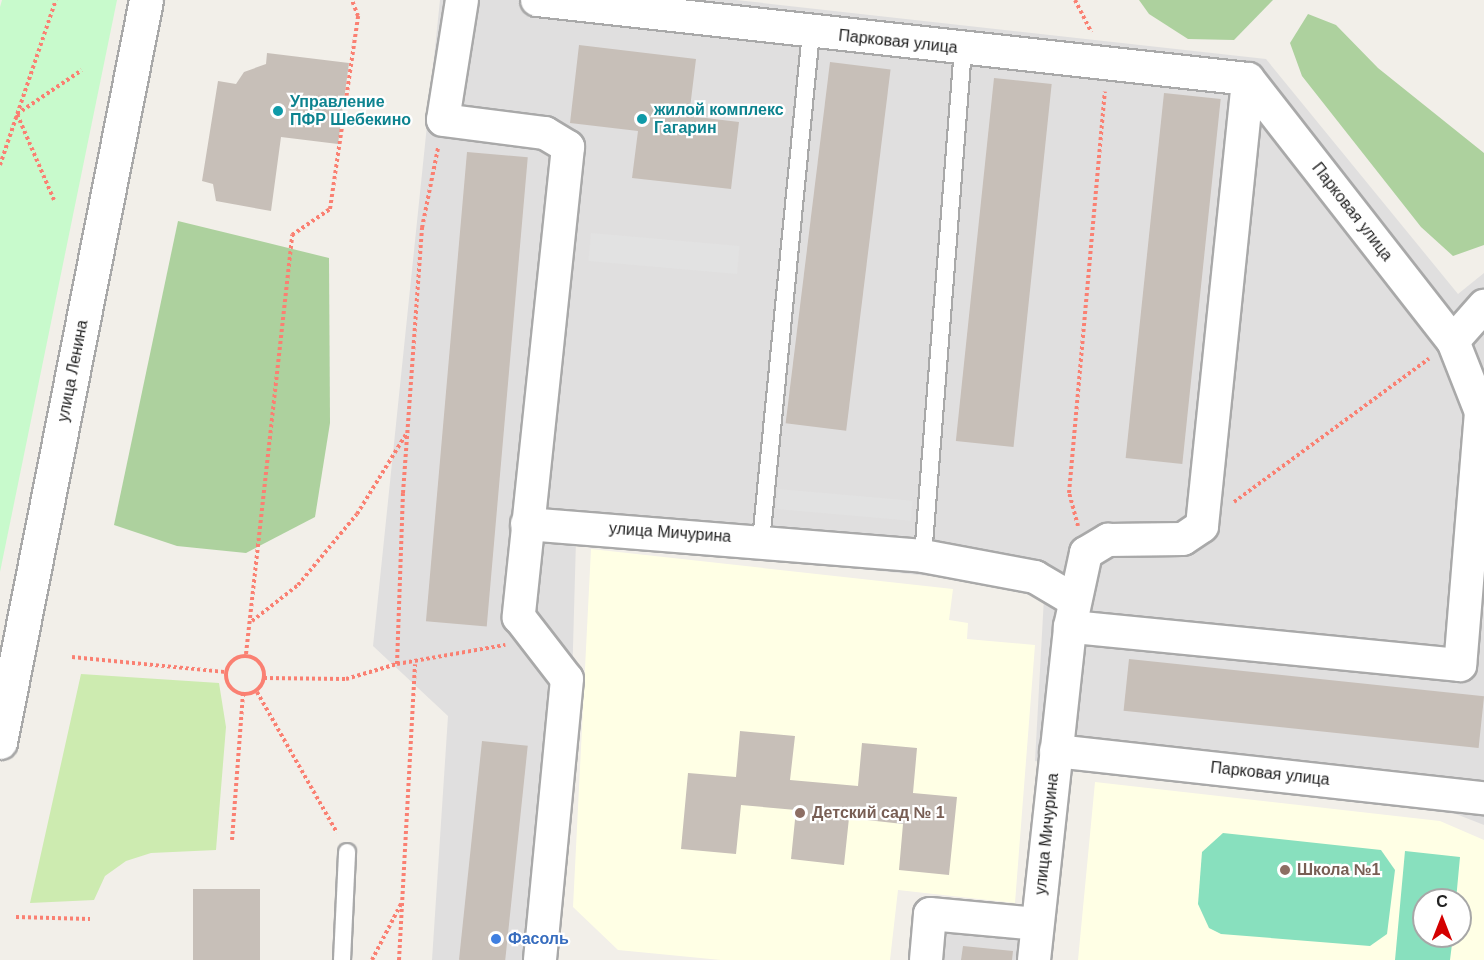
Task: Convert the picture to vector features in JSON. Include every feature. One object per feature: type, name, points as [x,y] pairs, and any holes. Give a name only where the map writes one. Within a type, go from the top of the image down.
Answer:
[{"type":"street","name":"улица Ленина","points":[[0,742],[146,0]]},
{"type":"street","points":[[462,0],[443,120],[545,133],[568,147],[519,617],[540,639],[567,679],[540,960]]},
{"type":"street","name":"Парковая улица","points":[[537,0],[1107,66],[1248,79],[1453,341],[1481,412],[1472,666],[1072,614]]},
{"type":"street","points":[[1072,614],[1086,553],[1108,540],[1183,539],[1202,526],[1248,79]]},
{"type":"street","points":[[1453,341],[1484,306]]},
{"type":"street","name":"улица Мичурина","points":[[527,524],[761,541],[923,556],[1035,577],[1072,614],[1034,960]]},
{"type":"street","name":"Парковая улица","points":[[1056,751],[1484,798]]},
{"type":"street","points":[[926,960],[930,914],[1037,924]]},
{"type":"lane","points":[[761,541],[811,32]]},
{"type":"lane","points":[[923,556],[963,49]]},
{"type":"lane","points":[[342,960],[347,852]]},
{"type":"path","points":[[0,165],[56,0]]},
{"type":"path","points":[[246,654],[252,621],[292,235],[330,208],[358,16],[352,0]]},
{"type":"path","points":[[1075,0],[1107,66],[1069,493],[1086,553]]},
{"type":"path","points":[[16,114],[82,70]]},
{"type":"path","points":[[16,114],[54,200]]},
{"type":"path","points":[[398,664],[409,431],[422,228],[443,120]]},
{"type":"path","points":[[1202,526],[1453,341]]},
{"type":"path","points":[[252,621],[298,585],[357,514],[409,431]]},
{"type":"path","points":[[264,678],[346,679],[398,664],[415,664],[540,639]]},
{"type":"path","points":[[246,654],[233,659],[226,672],[229,686],[243,694],[257,692]]},
{"type":"path","points":[[246,654],[261,663],[264,678],[257,692]]},
{"type":"path","points":[[72,657],[226,672]]},
{"type":"path","points":[[399,960],[415,664]]},
{"type":"path","points":[[257,692],[347,852]]},
{"type":"path","points":[[232,840],[243,694]]},
{"type":"path","points":[[372,960],[403,901]]},
{"type":"path","points":[[16,917],[90,919]]},
{"type":"shaded area","points":[[440,0],[736,0],[1266,59],[1458,294],[1484,273],[1484,825],[1456,814],[1035,761],[1044,597],[1019,585],[576,540],[571,719],[546,960],[432,960],[448,716],[373,646]]},
{"type":"shaded area","points":[[591,233],[739,246],[737,274],[589,261]]},
{"type":"shaded area","points":[[778,489],[912,501],[911,521],[776,509]]},
{"type":"shaded area","name":"Детский сад № 1","points":[[591,549],[953,589],[949,620],[968,623],[967,639],[1035,645],[1015,903],[898,890],[890,960],[721,960],[618,950],[573,907]]},
{"type":"shaded area","name":"Школа №1","points":[[1095,782],[1440,821],[1484,840],[1484,960],[1078,960]]},
{"type":"shaded area","points":[[916,908],[1026,914],[1022,960],[910,960]]},
{"type":"green space","points":[[2,0],[117,0],[0,572],[0,7]]},
{"type":"green space","points":[[1139,0],[1273,0],[1234,40],[1188,39],[1149,14]]},
{"type":"green space","points":[[1308,14],[1336,25],[1378,68],[1484,153],[1484,245],[1453,256],[1421,227],[1302,76],[1290,43]]},
{"type":"green space","points":[[178,221],[329,258],[330,423],[315,517],[246,553],[177,546],[114,525]]},
{"type":"green space","points":[[81,674],[219,683],[226,727],[216,850],[151,853],[126,861],[105,876],[94,900],[30,903]]},
{"type":"green space","points":[[1223,833],[1381,850],[1395,870],[1387,934],[1370,946],[1221,934],[1209,928],[1198,904],[1202,852]]},
{"type":"green space","points":[[1405,851],[1460,857],[1457,888],[1412,888],[1412,948],[1452,948],[1450,960],[1395,960]]},
{"type":"building","name":"жилой комплекс Гагарин","points":[[579,45],[696,59],[689,116],[739,122],[731,189],[632,178],[638,131],[570,123]]},
{"type":"building","name":"Управление ПФР Шебекино","points":[[267,53],[349,63],[338,144],[281,137],[271,211],[216,201],[213,184],[202,181],[218,81],[236,84],[244,72],[266,64]]},
{"type":"building","points":[[830,62],[891,69],[846,431],[786,423]]},
{"type":"building","points":[[994,78],[1052,84],[1014,447],[956,441]]},
{"type":"building","points":[[1164,93],[1221,99],[1182,464],[1126,458]]},
{"type":"building","points":[[467,152],[528,157],[487,627],[426,621]]},
{"type":"building","points":[[1129,659],[1484,696],[1479,748],[1124,711]]},
{"type":"building","points":[[740,731],[795,736],[790,780],[858,786],[862,743],[917,748],[913,793],[957,797],[949,875],[899,870],[903,824],[849,818],[844,865],[791,859],[796,810],[741,805],[736,854],[681,849],[688,773],[736,777]]},
{"type":"building","points":[[482,741],[528,746],[505,960],[459,960]]},
{"type":"building","points":[[193,889],[260,889],[260,960],[193,960]]},
{"type":"building","points":[[963,946],[1013,951],[1012,960],[961,960]]},
{"type":"place","name":"Управление ПФР Шебекино","points":[[278,111]]},
{"type":"place","name":"жилой комплекс Гагарин","points":[[642,119]]},
{"type":"place","name":"Детский сад № 1","points":[[800,813]]},
{"type":"place","name":"Школа №1","points":[[1285,870]]},
{"type":"place","name":"Фасоль","points":[[496,939]]}]
